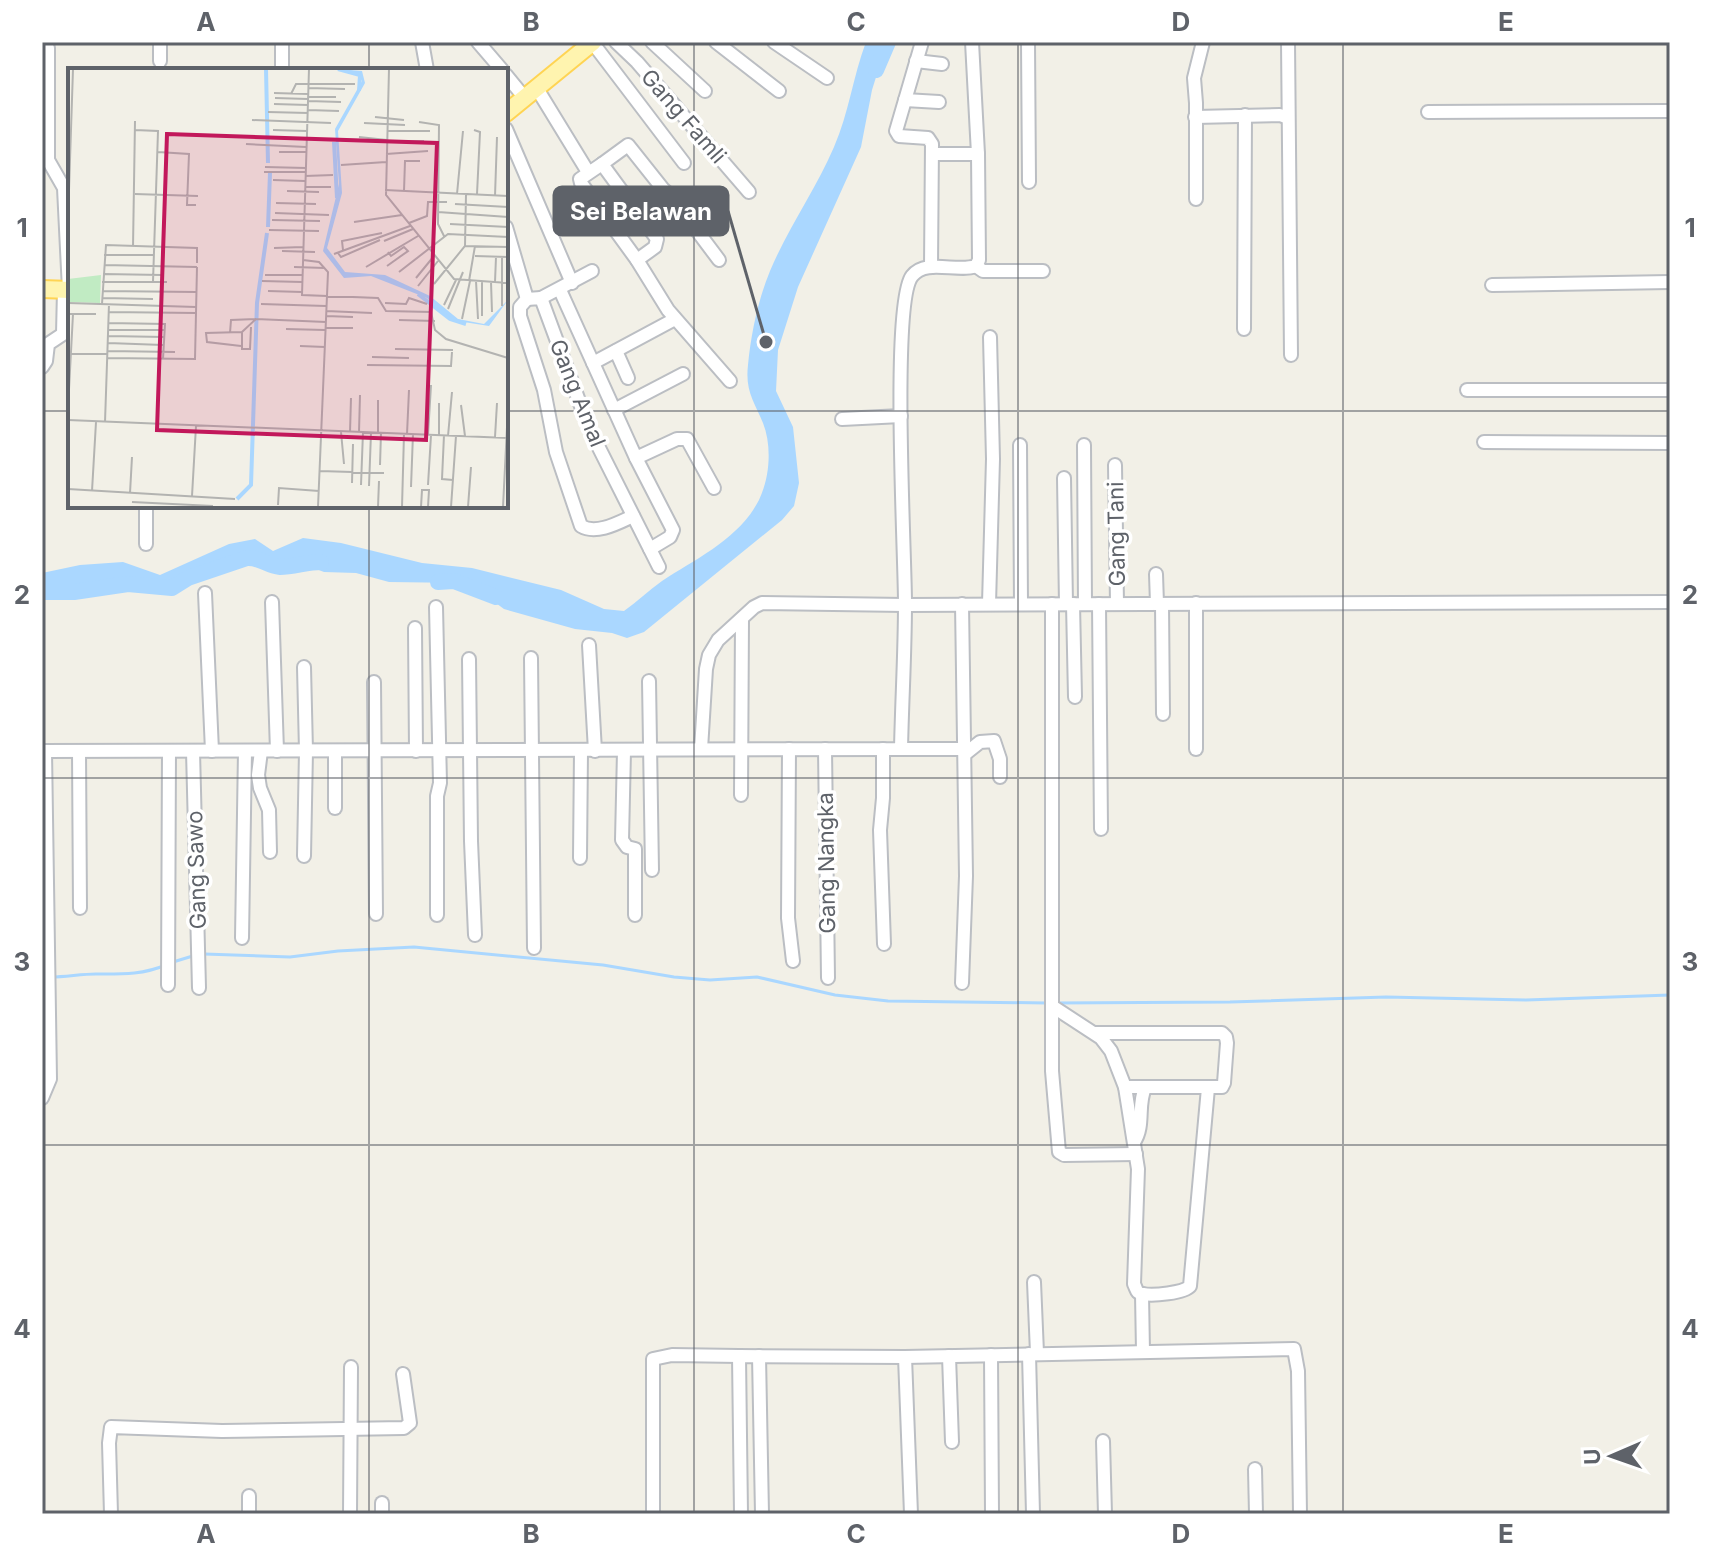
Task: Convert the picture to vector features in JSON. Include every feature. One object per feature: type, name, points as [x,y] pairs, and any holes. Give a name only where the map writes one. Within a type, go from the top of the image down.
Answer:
[{"type":"main road","points":[[508,111],[593,42]]},
{"type":"main road","points":[[42,289],[68,290]]},
{"type":"street","points":[[160,42],[160,61]]},
{"type":"street","points":[[282,42],[282,68]]},
{"type":"street","points":[[422,42],[427,68]]},
{"type":"street","points":[[478,42],[500,68]]},
{"type":"street","points":[[593,42],[684,163]]},
{"type":"street","name":"Gang Famli","points":[[616,42],[637,62],[749,192]]},
{"type":"street","points":[[652,42],[705,91]]},
{"type":"street","points":[[716,42],[779,91]]},
{"type":"street","points":[[774,42],[827,78]]},
{"type":"street","points":[[922,42],[897,134],[928,138],[932,144],[931,267]]},
{"type":"street","points":[[972,42],[980,254],[976,266]]},
{"type":"street","points":[[1028,42],[1029,182]]},
{"type":"street","points":[[1196,199],[1194,78],[1203,42]]},
{"type":"street","points":[[1288,42],[1291,355]]},
{"type":"street","points":[[42,367],[48,344],[63,334],[68,290],[64,188],[48,160],[48,48]]},
{"type":"street","points":[[916,61],[942,64]]},
{"type":"street","points":[[508,76],[530,92],[588,172]]},
{"type":"street","points":[[905,100],[939,102]]},
{"type":"street","points":[[1428,112],[1670,111]]},
{"type":"street","points":[[1244,329],[1245,115]]},
{"type":"street","points":[[1195,117],[1280,115],[1288,118]]},
{"type":"street","points":[[508,134],[572,283]]},
{"type":"street","points":[[719,260],[632,147],[625,146],[580,179],[675,319],[730,381]]},
{"type":"street","points":[[932,154],[978,154]]},
{"type":"street","points":[[602,164],[657,239],[655,247],[637,260]]},
{"type":"street","points":[[508,234],[527,299]]},
{"type":"street","points":[[901,749],[905,605],[901,416],[905,291],[912,276],[919,270],[976,266]]},
{"type":"street","points":[[976,266],[983,271],[1043,271]]},
{"type":"street","points":[[592,271],[560,290],[541,298],[527,299],[520,307],[520,316],[544,390],[556,452],[581,526],[587,530],[601,528],[633,516]]},
{"type":"street","points":[[1492,285],[1670,282]]},
{"type":"street","points":[[560,290],[636,458],[673,531],[670,537],[650,549]]},
{"type":"street","name":"Gang Amal","points":[[541,298],[589,428],[659,567]]},
{"type":"street","points":[[593,363],[675,319]]},
{"type":"street","points":[[989,604],[993,459],[990,337]]},
{"type":"street","points":[[616,351],[628,378]]},
{"type":"street","points":[[614,410],[683,374]]},
{"type":"street","points":[[1467,390],[1670,390]]},
{"type":"street","points":[[842,419],[901,416]]},
{"type":"street","points":[[636,458],[677,439],[687,439],[714,488]]},
{"type":"street","points":[[1484,442],[1670,443]]},
{"type":"street","points":[[1020,445],[1021,604]]},
{"type":"street","points":[[1075,697],[1075,604],[1084,445]]},
{"type":"street","name":"Gang Tani","points":[[1115,465],[1117,604]]},
{"type":"street","points":[[1064,478],[1075,604]]},
{"type":"street","points":[[146,508],[146,544]]},
{"type":"street","points":[[1156,574],[1163,714]]},
{"type":"street","points":[[205,593],[212,751]]},
{"type":"street","points":[[272,602],[277,751]]},
{"type":"street","points":[[701,749],[709,655],[718,640],[762,603],[1670,602]]},
{"type":"street","points":[[1196,603],[1196,749]]},
{"type":"street","points":[[962,604],[966,876],[962,983]]},
{"type":"street","points":[[1052,604],[1051,1001],[1052,1071],[1059,1152],[1064,1155],[1135,1148]]},
{"type":"street","points":[[1099,604],[1101,829]]},
{"type":"street","points":[[436,607],[439,751],[437,915]]},
{"type":"street","points":[[741,795],[742,619]]},
{"type":"street","points":[[415,628],[416,751]]},
{"type":"street","points":[[589,645],[595,751]]},
{"type":"street","points":[[531,658],[534,948]]},
{"type":"street","points":[[469,659],[475,935]]},
{"type":"street","points":[[304,667],[304,856]]},
{"type":"street","points":[[649,681],[652,870]]},
{"type":"street","points":[[374,682],[376,914]]},
{"type":"street","points":[[42,1098],[50,1079],[44,751],[901,749],[964,752],[980,742],[994,741],[1000,759],[1000,777]]},
{"type":"street","points":[[789,749],[786,849],[793,961]]},
{"type":"street","name":"Gang Nangka","points":[[825,749],[828,978]]},
{"type":"street","points":[[883,749],[880,830],[884,944]]},
{"type":"street","points":[[79,751],[80,908]]},
{"type":"street","points":[[168,980],[169,751]]},
{"type":"street","name":"Gang Sawo","points":[[193,751],[199,988]]},
{"type":"street","points":[[242,938],[245,751]]},
{"type":"street","points":[[261,751],[258,775],[269,810],[270,852]]},
{"type":"street","points":[[335,751],[335,808]]},
{"type":"street","points":[[580,858],[581,751]]},
{"type":"street","points":[[624,751],[622,840],[627,847],[635,849],[635,915]]},
{"type":"street","points":[[1051,1001],[1096,1033],[1111,1051],[1125,1087],[1135,1148],[1138,1193],[1134,1284],[1142,1294],[1184,1292],[1190,1286],[1208,1088]]},
{"type":"street","points":[[1096,1033],[1222,1033],[1226,1037],[1222,1087],[1125,1087]]},
{"type":"street","points":[[1135,1148],[1145,1088]]},
{"type":"street","points":[[1033,1514],[1034,1282]]},
{"type":"street","points":[[1142,1294],[1143,1352]]},
{"type":"street","points":[[653,1514],[653,1359],[672,1355],[905,1357],[1294,1349],[1298,1371],[1300,1514]]},
{"type":"street","points":[[991,1355],[992,1514]]},
{"type":"street","points":[[739,1356],[741,1514]]},
{"type":"street","points":[[759,1356],[762,1514]]},
{"type":"street","points":[[949,1356],[952,1442]]},
{"type":"street","points":[[905,1357],[911,1514]]},
{"type":"street","points":[[350,1514],[351,1367]]},
{"type":"street","points":[[111,1514],[111,1427],[222,1431],[408,1427],[403,1374]]},
{"type":"street","points":[[1103,1441],[1105,1514]]},
{"type":"street","points":[[1255,1469],[1256,1514]]},
{"type":"street","points":[[249,1496],[249,1514]]},
{"type":"water","points":[[866,42],[887,42],[872,90],[861,147],[798,287],[778,350],[776,391],[793,427],[799,483],[794,506],[782,520],[644,632],[627,638],[575,629],[504,609],[474,587],[463,583],[389,582],[356,573],[324,572],[303,564],[278,563],[246,554],[235,561],[219,562],[182,581],[169,584],[42,592],[42,573],[80,565],[123,562],[160,575],[229,544],[255,539],[273,551],[303,538],[341,543],[422,563],[472,568],[561,590],[604,609],[624,611],[662,581],[729,537],[751,514],[759,500],[766,482],[769,451],[747,374],[756,317],[777,255],[834,147]]},
{"type":"waterway","points":[[876,70],[888,42]]},
{"type":"waterway","points":[[42,592],[74,592],[128,584],[172,588],[188,578],[247,558],[280,567],[321,562]]},
{"type":"waterway","points":[[438,582],[454,581],[496,597]]},
{"type":"waterway","points":[[204,954],[290,957],[414,947],[603,965],[674,977],[710,980],[757,977],[835,995],[888,1001],[1046,1003]]},
{"type":"waterway","points":[[173,962],[196,955]]},
{"type":"waterway","points":[[51,977],[131,973],[166,965]]},
{"type":"waterway","points":[[1054,1003],[1386,997],[1526,1000],[1670,995]]},
{"type":"place","name":"Sei Belawan","points":[[766,342]]}]
